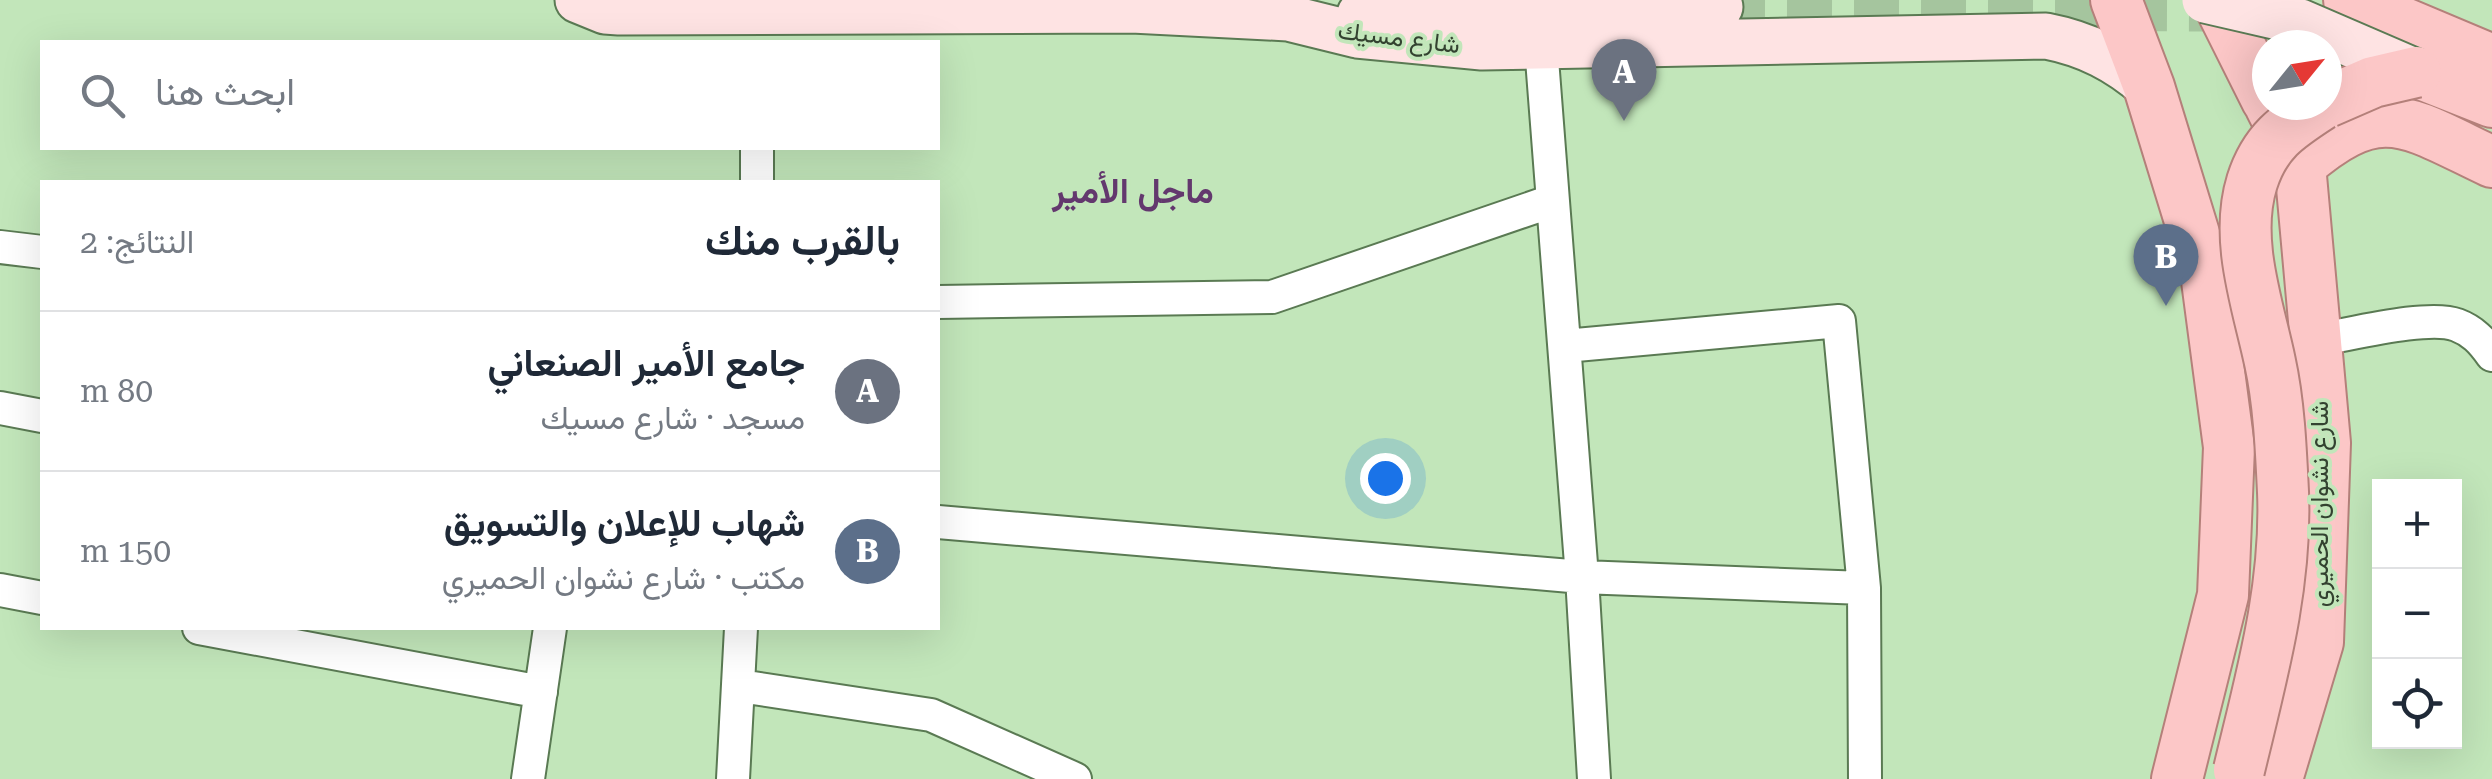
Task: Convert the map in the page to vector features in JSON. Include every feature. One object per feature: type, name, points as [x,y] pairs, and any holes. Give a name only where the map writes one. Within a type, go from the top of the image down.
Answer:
[{"type":"main road","points":[[2116,0],[2149,87],[2206,273],[2230,447],[2224,595],[2177,779]]},
{"type":"main road","points":[[2217,0],[2252,70]]},
{"type":"main road","points":[[2390,122],[2355,79],[2348,28],[2363,6],[2492,60]]},
{"type":"main road","points":[[2342,96],[2373,82],[2416,72],[2492,102]]},
{"type":"main road","points":[[2277,120],[2300,165],[2346,130],[2390,122],[2412,124],[2492,162]]},
{"type":"main road","points":[[2251,776],[2278,605],[2283,494],[2271,366],[2249,268],[2247,230],[2251,185],[2266,146],[2302,120]]},
{"type":"main road","name":"شارع نشوان الحميري","points":[[2251,776],[2318,642],[2324,443],[2300,165]]},
{"type":"street","name":"شارع مسيك","points":[[578,0],[619,12],[758,19],[1132,10],[1288,18],[1357,35],[1422,43],[1540,46],[2051,18],[2070,40],[2112,58],[2149,87]]},
{"type":"street","points":[[2205,0],[2300,22],[2416,72]]},
{"type":"street","points":[[1288,18],[1508,8],[1720,6]]},
{"type":"street","points":[[1540,46],[1594,779]]},
{"type":"street","points":[[756,180],[757,150]]},
{"type":"street","points":[[940,302],[1272,297],[1552,202]]},
{"type":"street","points":[[0,247],[40,252]]},
{"type":"street","points":[[1564,346],[1839,322],[1864,588],[1865,779]]},
{"type":"street","points":[[2316,340],[2426,322],[2454,323],[2476,335],[2492,355]]},
{"type":"street","points":[[0,408],[40,416]]},
{"type":"street","points":[[940,522],[1582,577],[1864,588]]},
{"type":"street","points":[[0,590],[40,598]]},
{"type":"street","points":[[211,630],[540,692]]},
{"type":"street","points":[[528,779],[550,630]]},
{"type":"street","points":[[733,779],[741,630]]},
{"type":"street","points":[[740,686],[931,715],[1024,768],[1075,779]]},
{"type":"tunnel","points":[[1720,7],[2214,9]]},
{"type":"place","name":"جامع الأمير الصنعاني","points":[[1624,121]]},
{"type":"place","name":"شهاب للإعلان والتسويق","points":[[2166,306]]},
{"type":"district","name":"ماجل الأمير","points":[[1133,191]]}]
